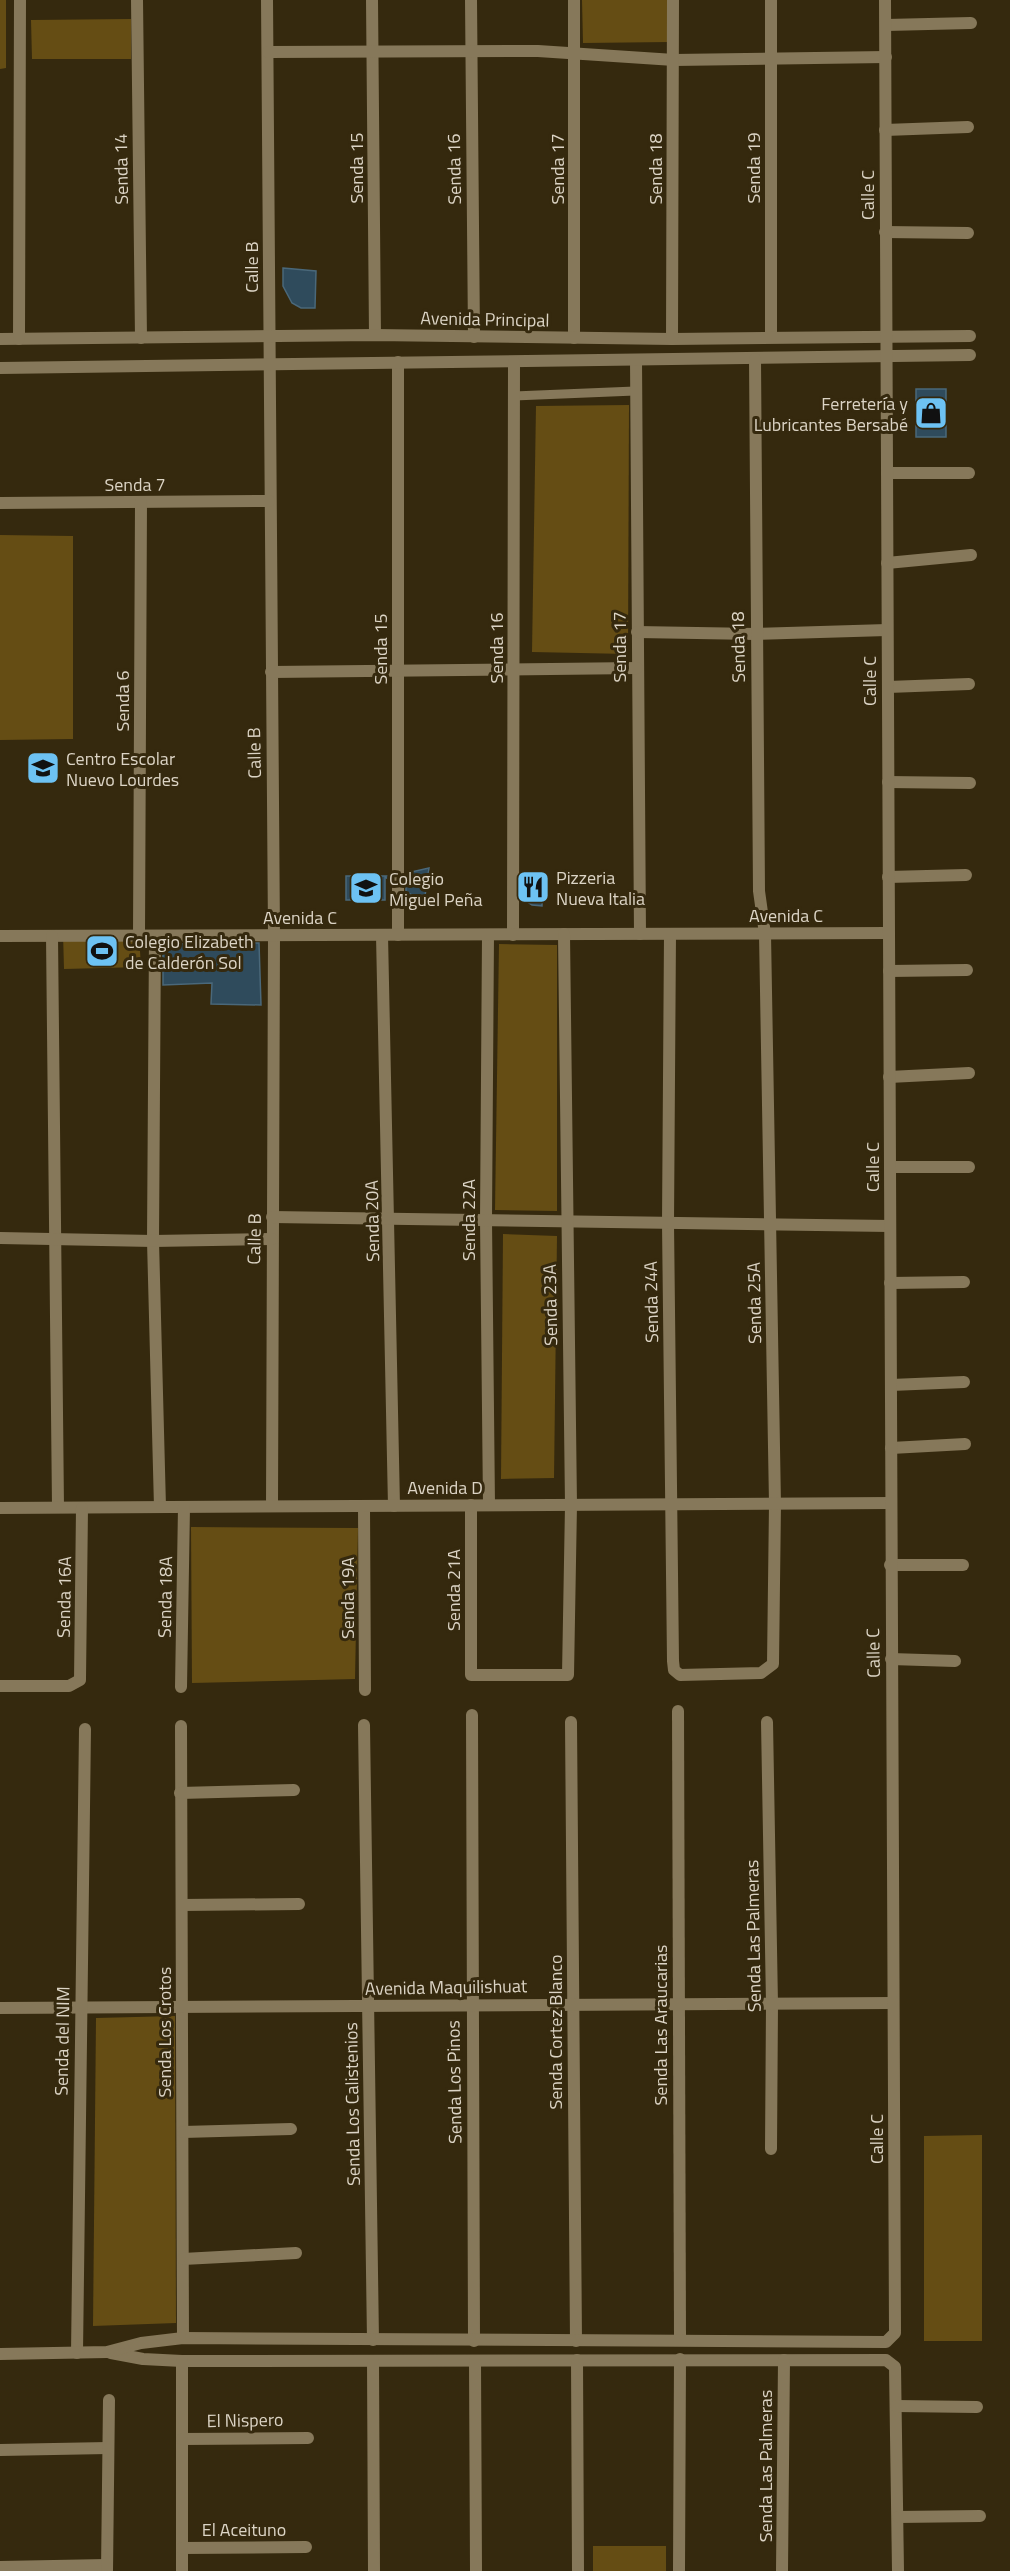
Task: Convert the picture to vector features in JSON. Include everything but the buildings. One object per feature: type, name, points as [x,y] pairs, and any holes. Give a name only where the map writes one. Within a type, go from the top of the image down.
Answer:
[{"type":"street","points":[[19,339],[20,0]]},
{"type":"street","name":"Senda 14","points":[[137,0],[141,338]]},
{"type":"street","name":"Calle B","points":[[267,0],[274,935],[272,1506]]},
{"type":"street","name":"Senda 15","points":[[372,0],[375,335]]},
{"type":"street","name":"Senda 16","points":[[471,0],[474,337]]},
{"type":"street","name":"Senda 17","points":[[574,0],[574,339]]},
{"type":"street","name":"Senda 18","points":[[672,339],[673,0]]},
{"type":"street","name":"Senda 19","points":[[771,0],[771,336]]},
{"type":"street","name":"Calle C","points":[[680,2340],[886,2343],[895,2333],[885,0]]},
{"type":"street","points":[[885,25],[971,23]]},
{"type":"street","points":[[268,52],[575,53],[674,60],[886,57]]},
{"type":"street","points":[[885,130],[968,127]]},
{"type":"street","points":[[885,232],[968,233]]},
{"type":"street","name":"Avenida Principal","points":[[0,339],[375,335],[574,339],[970,336]]},
{"type":"street","points":[[0,368],[970,356]]},
{"type":"street","name":"Senda 18","points":[[755,359],[759,891],[765,934]]},
{"type":"street","name":"Senda 17","points":[[636,360],[640,934]]},
{"type":"street","name":"Senda 15","points":[[398,362],[398,935]]},
{"type":"street","name":"Senda 16","points":[[513,935],[514,362]]},
{"type":"street","points":[[887,473],[969,473]]},
{"type":"street","name":"Senda 7","points":[[0,503],[269,501]]},
{"type":"street","name":"Senda 6","points":[[139,936],[141,502]]},
{"type":"street","points":[[887,563],[970,555]]},
{"type":"street","points":[[637,632],[756,634],[887,630]]},
{"type":"street","points":[[271,672],[637,668]]},
{"type":"street","points":[[888,687],[969,684]]},
{"type":"street","points":[[888,782],[970,783]]},
{"type":"street","points":[[888,877],[966,875]]},
{"type":"street","name":"Avenida C","points":[[0,936],[888,933]]},
{"type":"street","name":"Senda 22A","points":[[488,934],[486,1220],[489,1505]]},
{"type":"street","name":"Senda 23A","points":[[471,1675],[568,1675],[571,1505],[564,934]]},
{"type":"street","name":"Senda 24A","points":[[670,934],[668,1223],[674,1670]]},
{"type":"street","name":"Senda 25A","points":[[674,1670],[680,1675],[762,1673],[772,1664],[776,1504],[765,934]]},
{"type":"street","name":"Senda 20A","points":[[382,935],[390,1219],[394,1506]]},
{"type":"street","points":[[52,936],[58,1507]]},
{"type":"street","points":[[155,936],[153,1241],[160,1507]]},
{"type":"street","points":[[889,970],[967,970]]},
{"type":"street","points":[[889,1077],[969,1073]]},
{"type":"street","points":[[891,1167],[969,1167]]},
{"type":"street","points":[[272,1217],[890,1226]]},
{"type":"street","points":[[0,1238],[153,1241],[272,1239]]},
{"type":"street","points":[[890,1283],[964,1282]]},
{"type":"street","points":[[891,1385],[964,1382]]},
{"type":"street","points":[[891,1448],[965,1444]]},
{"type":"street","name":"Avenida D","points":[[0,1508],[891,1503]]},
{"type":"street","name":"Senda 21A","points":[[471,1505],[471,1675]]},
{"type":"street","name":"Senda 19A","points":[[364,1506],[365,1690]]},
{"type":"street","name":"Senda 18A","points":[[182,1687],[184,1507]]},
{"type":"street","name":"Senda 16A","points":[[0,1686],[76,1684],[80,1680],[82,1508]]},
{"type":"street","points":[[890,1565],[963,1565]]},
{"type":"street","points":[[891,1659],[955,1661]]},
{"type":"street","name":"Senda Las Araucarias","points":[[678,1711],[680,2340]]},
{"type":"street","name":"Senda Los Pinos","points":[[472,1715],[471,2005],[474,2341]]},
{"type":"street","name":"Senda Cortez Blanco","points":[[571,1722],[576,2341]]},
{"type":"street","name":"Senda Las Palmeras","points":[[767,1722],[772,2004],[771,2149]]},
{"type":"street","name":"Senda Los Calistenios","points":[[364,1725],[373,2340]]},
{"type":"street","name":"Senda Los Crotos","points":[[181,1726],[183,2338]]},
{"type":"street","name":"Senda del NIM","points":[[77,2353],[85,1729]]},
{"type":"street","points":[[180,1793],[294,1790]]},
{"type":"street","points":[[182,1905],[299,1904]]},
{"type":"street","name":"Avenida Maquilishuat","points":[[0,2008],[893,2003]]},
{"type":"street","points":[[183,2132],[291,2129]]},
{"type":"street","points":[[183,2259],[296,2253]]},
{"type":"street","points":[[107,2352],[141,2343],[183,2338],[474,2341],[680,2340]]},
{"type":"street","points":[[0,2354],[107,2352],[143,2359],[182,2361],[886,2360],[895,2367],[898,2571]]},
{"type":"street","points":[[679,2571],[680,2359]]},
{"type":"street","points":[[577,2360],[578,2571]]},
{"type":"street","name":"Senda Las Palmeras","points":[[782,2571],[783,2360]]},
{"type":"street","points":[[182,2361],[182,2571]]},
{"type":"street","points":[[374,2361],[374,2571]]},
{"type":"street","points":[[475,2361],[476,2571]]},
{"type":"street","points":[[0,2567],[107,2568],[109,2400]]},
{"type":"street","points":[[896,2406],[977,2407]]},
{"type":"street","name":"El Nispero","points":[[182,2439],[308,2438]]},
{"type":"street","points":[[0,2450],[108,2448]]},
{"type":"street","points":[[898,2517],[980,2516]]},
{"type":"street","name":"El Aceituno","points":[[182,2548],[306,2547]]},
{"type":"lane","points":[[514,396],[635,392]]},
{"type":"shaded area","points":[[0,0],[6,0],[6,68],[0,69]]},
{"type":"shaded area","points":[[582,0],[670,0],[670,42],[583,43]]},
{"type":"shaded area","points":[[131,19],[131,59],[32,59],[31,20]]},
{"type":"shaded area","points":[[629,405],[628,654],[532,652],[536,406]]},
{"type":"shaded area","points":[[0,535],[73,536],[73,739],[0,740]]},
{"type":"shaded area","name":"Colegio Elizabeth de Calderón Sol","points":[[63,933],[139,934],[141,967],[64,969]]},
{"type":"shaded area","points":[[499,944],[557,945],[557,1211],[495,1210]]},
{"type":"shaded area","points":[[503,1234],[557,1236],[554,1478],[501,1479]]},
{"type":"shaded area","points":[[191,1527],[358,1528],[355,1679],[192,1683]]},
{"type":"shaded area","points":[[175,2016],[176,2323],[93,2326],[96,2018]]},
{"type":"shaded area","points":[[982,2135],[982,2341],[924,2341],[924,2136]]},
{"type":"shaded area","points":[[593,2546],[666,2546],[666,2571],[593,2571]]},
{"type":"place","name":"Ferretería y Lubricantes Bersabé","points":[[931,413]]},
{"type":"place","name":"Centro Escolar Nuevo Lourdes","points":[[43,768]]},
{"type":"place","name":"Pizzeria Nueva Italia","points":[[533,887]]},
{"type":"place","name":"Colegio Miguel Peña","points":[[366,888]]},
{"type":"place","name":"Colegio Elizabeth de Calderón Sol","points":[[102,951]]}]
